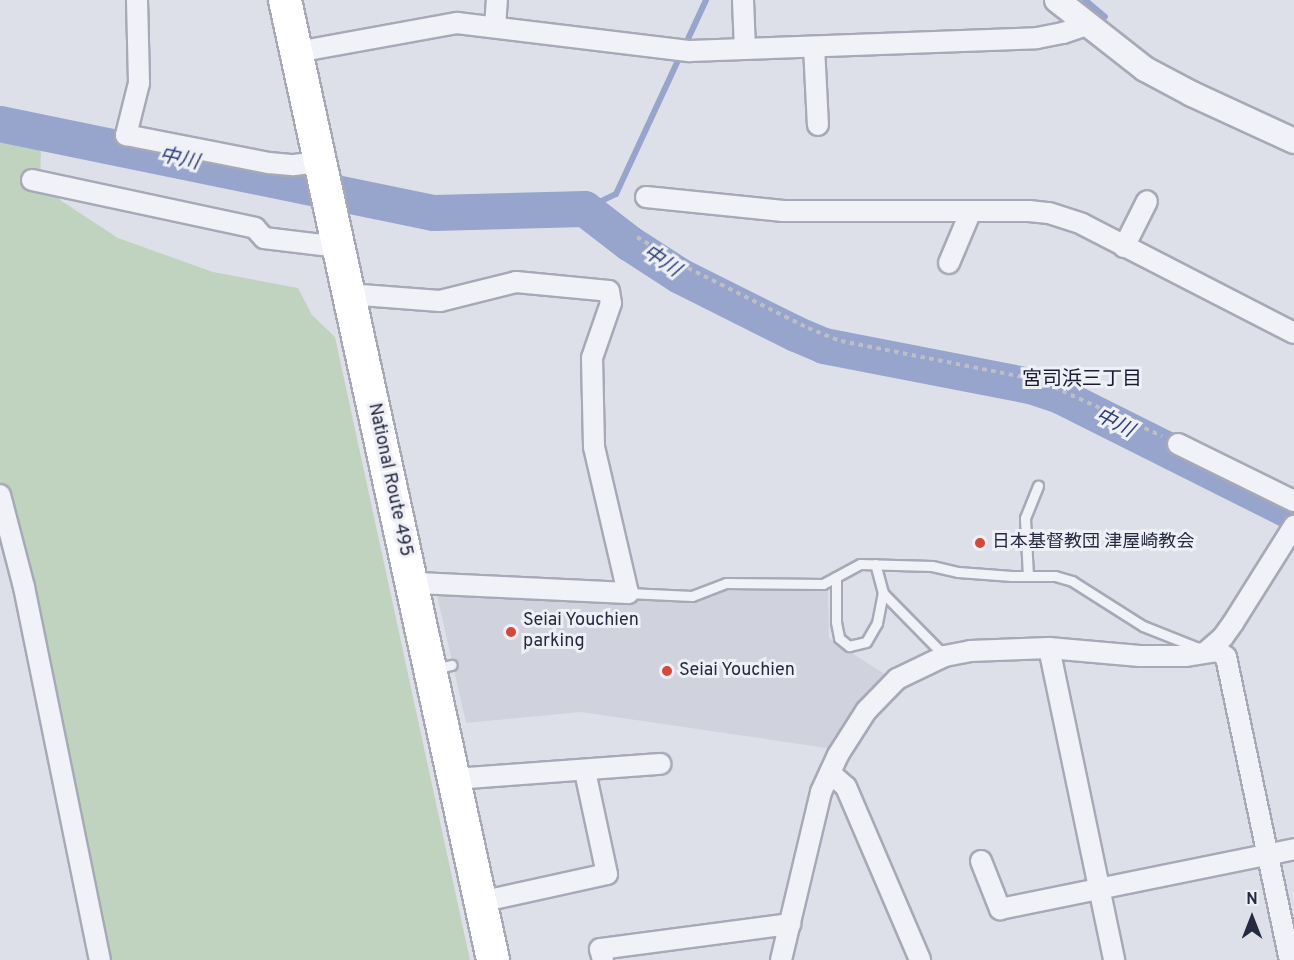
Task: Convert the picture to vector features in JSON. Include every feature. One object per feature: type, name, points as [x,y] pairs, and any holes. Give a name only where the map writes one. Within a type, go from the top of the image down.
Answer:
[{"type":"highway","name":"National Route 495","points":[[285,0],[412,583],[441,667],[454,779],[493,960]]},
{"type":"street","points":[[137,0],[139,83],[126,135],[269,163],[294,165],[325,185]]},
{"type":"street","points":[[495,27],[497,0]]},
{"type":"street","points":[[743,0],[745,49]]},
{"type":"street","points":[[1057,0],[1145,69],[1192,94],[1294,141]]},
{"type":"street","points":[[297,52],[457,23],[685,51],[1037,38],[1063,33],[1086,25]]},
{"type":"street","points":[[814,47],[818,125]]},
{"type":"street","points":[[33,180],[255,228],[264,238],[338,247]]},
{"type":"street","points":[[646,197],[783,211],[1049,213],[1082,224],[1294,333]]},
{"type":"street","points":[[1124,247],[1147,201]]},
{"type":"street","points":[[949,263],[971,211]]},
{"type":"street","points":[[348,294],[440,301],[516,282],[609,291],[611,303],[592,358],[594,447],[628,593],[412,583]]},
{"type":"street","points":[[1179,444],[1294,501]]},
{"type":"street","points":[[0,495],[24,587],[100,960]]},
{"type":"street","points":[[1207,651],[1228,630],[1286,535]]},
{"type":"street","points":[[1049,648],[1114,960]]},
{"type":"street","points":[[781,960],[821,792],[838,754],[866,711],[897,679],[945,656],[970,651],[1049,648],[1140,656],[1185,656],[1218,651],[1226,657],[1290,960]]},
{"type":"street","points":[[454,779],[660,764]]},
{"type":"street","points":[[480,902],[607,874],[585,771]]},
{"type":"street","points":[[830,773],[846,788],[920,960]]},
{"type":"street","points":[[981,861],[1000,909],[1294,849]]},
{"type":"street","points":[[603,960],[600,949],[790,924]]},
{"type":"lane","points":[[1028,576],[1025,518],[1038,485]]},
{"type":"lane","points":[[628,593],[692,596],[726,583],[823,584],[848,568],[860,564],[932,566],[958,572],[1055,576],[1072,581],[1143,626],[1207,651]]},
{"type":"lane","points":[[874,564],[883,593],[945,656]]},
{"type":"lane","points":[[836,577],[836,622],[839,638],[849,646],[866,642],[877,623],[883,593]]},
{"type":"path","points":[[637,237],[688,268],[808,328],[841,341],[1038,380],[1141,424],[1179,444]]},
{"type":"shaded area","name":"Seiai Youchien","points":[[727,586],[828,590],[829,638],[889,677],[833,749],[581,712],[466,723],[436,591],[693,602]]},
{"type":"green space","points":[[0,136],[41,144],[40,188],[51,189],[60,200],[118,238],[213,272],[298,288],[312,315],[335,337],[470,960],[108,960],[34,598],[0,482]]},
{"type":"waterway","points":[[585,209],[616,194],[706,0]]},
{"type":"waterway","points":[[1085,0],[1105,17]]},
{"type":"waterway","name":"中川","points":[[0,124],[434,213],[585,209],[629,243],[680,276],[796,334],[824,346],[1030,386],[1060,396],[1294,513]]},
{"type":"place","name":"日本基督教団 津屋崎教会","points":[[980,543]]},
{"type":"place","name":"Seiai Youchien parking","points":[[511,632]]},
{"type":"place","name":"Seiai Youchien","points":[[667,671]]},
{"type":"district","name":"宮司浜三丁目","points":[[1082,380]]}]
